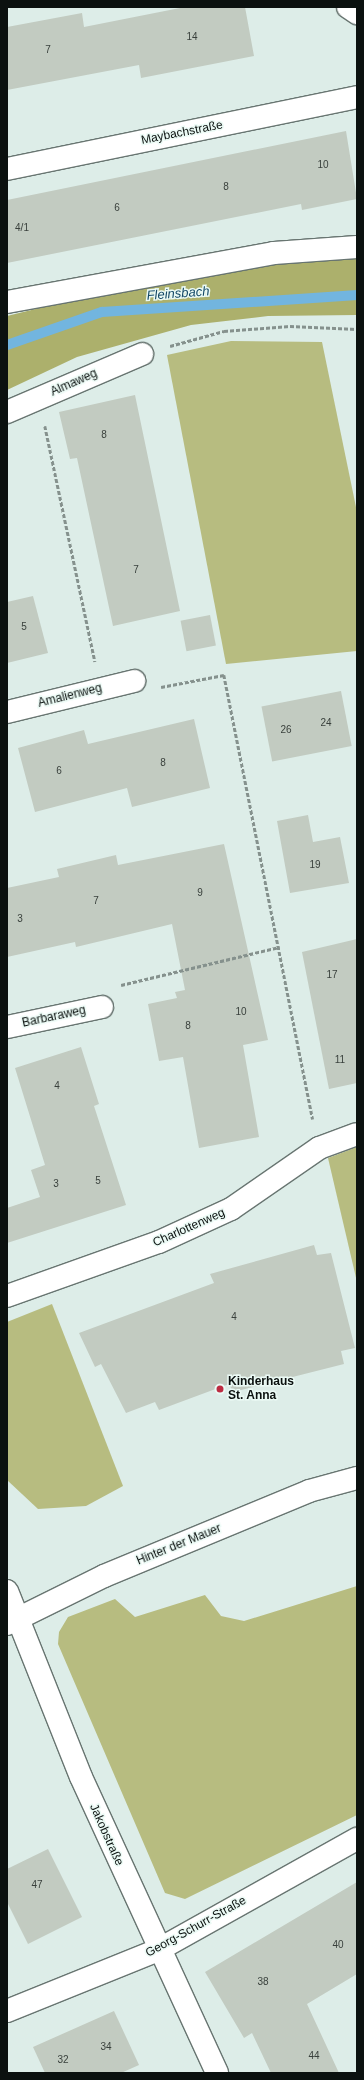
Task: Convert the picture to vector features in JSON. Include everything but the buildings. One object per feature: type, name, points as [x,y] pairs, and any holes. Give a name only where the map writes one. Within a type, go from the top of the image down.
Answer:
[{"type":"street","points":[[348,7],[357,13]]},
{"type":"street","name":"Maybachstraße","points":[[7,169],[357,97]]},
{"type":"street","points":[[7,302],[274,253],[357,247]]},
{"type":"street","name":"Almaweg","points":[[7,412],[142,354]]},
{"type":"street","name":"Amalienweg","points":[[7,712],[134,681]]},
{"type":"street","name":"Barbaraweg","points":[[7,1027],[102,1007]]},
{"type":"street","name":"Charlottenweg","points":[[7,1296],[159,1242],[231,1209],[319,1148],[357,1134]]},
{"type":"street","name":"Hinter der Mauer","points":[[12,1622],[119,1570],[309,1491],[357,1478]]},
{"type":"street","name":"Jakobstraße","points":[[7,1591],[12,1622],[158,1950],[217,2073]]},
{"type":"street","name":"Georg-Schurr-Straße","points":[[7,2011],[158,1950],[357,1839]]},
{"type":"path","points":[[142,354],[224,331],[290,326],[357,329]]},
{"type":"path","points":[[39,399],[101,688]]},
{"type":"path","points":[[134,681],[163,688],[224,675],[280,947],[319,1148]]},
{"type":"path","points":[[102,1007],[122,984],[280,947]]},
{"type":"green space","points":[[357,255],[357,315],[268,316],[191,325],[77,357],[7,390],[7,316],[121,288],[290,257]]},
{"type":"green space","points":[[231,341],[322,342],[357,512],[357,651],[226,664],[167,355]]},
{"type":"green space","points":[[357,1147],[357,1282],[328,1158]]},
{"type":"green space","points":[[52,1304],[123,1486],[86,1506],[38,1509],[7,1480],[7,1322]]},
{"type":"green space","points":[[357,1586],[357,1815],[185,1899],[165,1893],[58,1644],[59,1632],[68,1617],[115,1599],[135,1617],[205,1595],[221,1616],[244,1621]]},
{"type":"waterway","name":"Fleinsbach","points":[[7,345],[102,312],[357,295]]},
{"type":"place","name":"Kinderhaus St. Anna","points":[[220,1389]]}]
